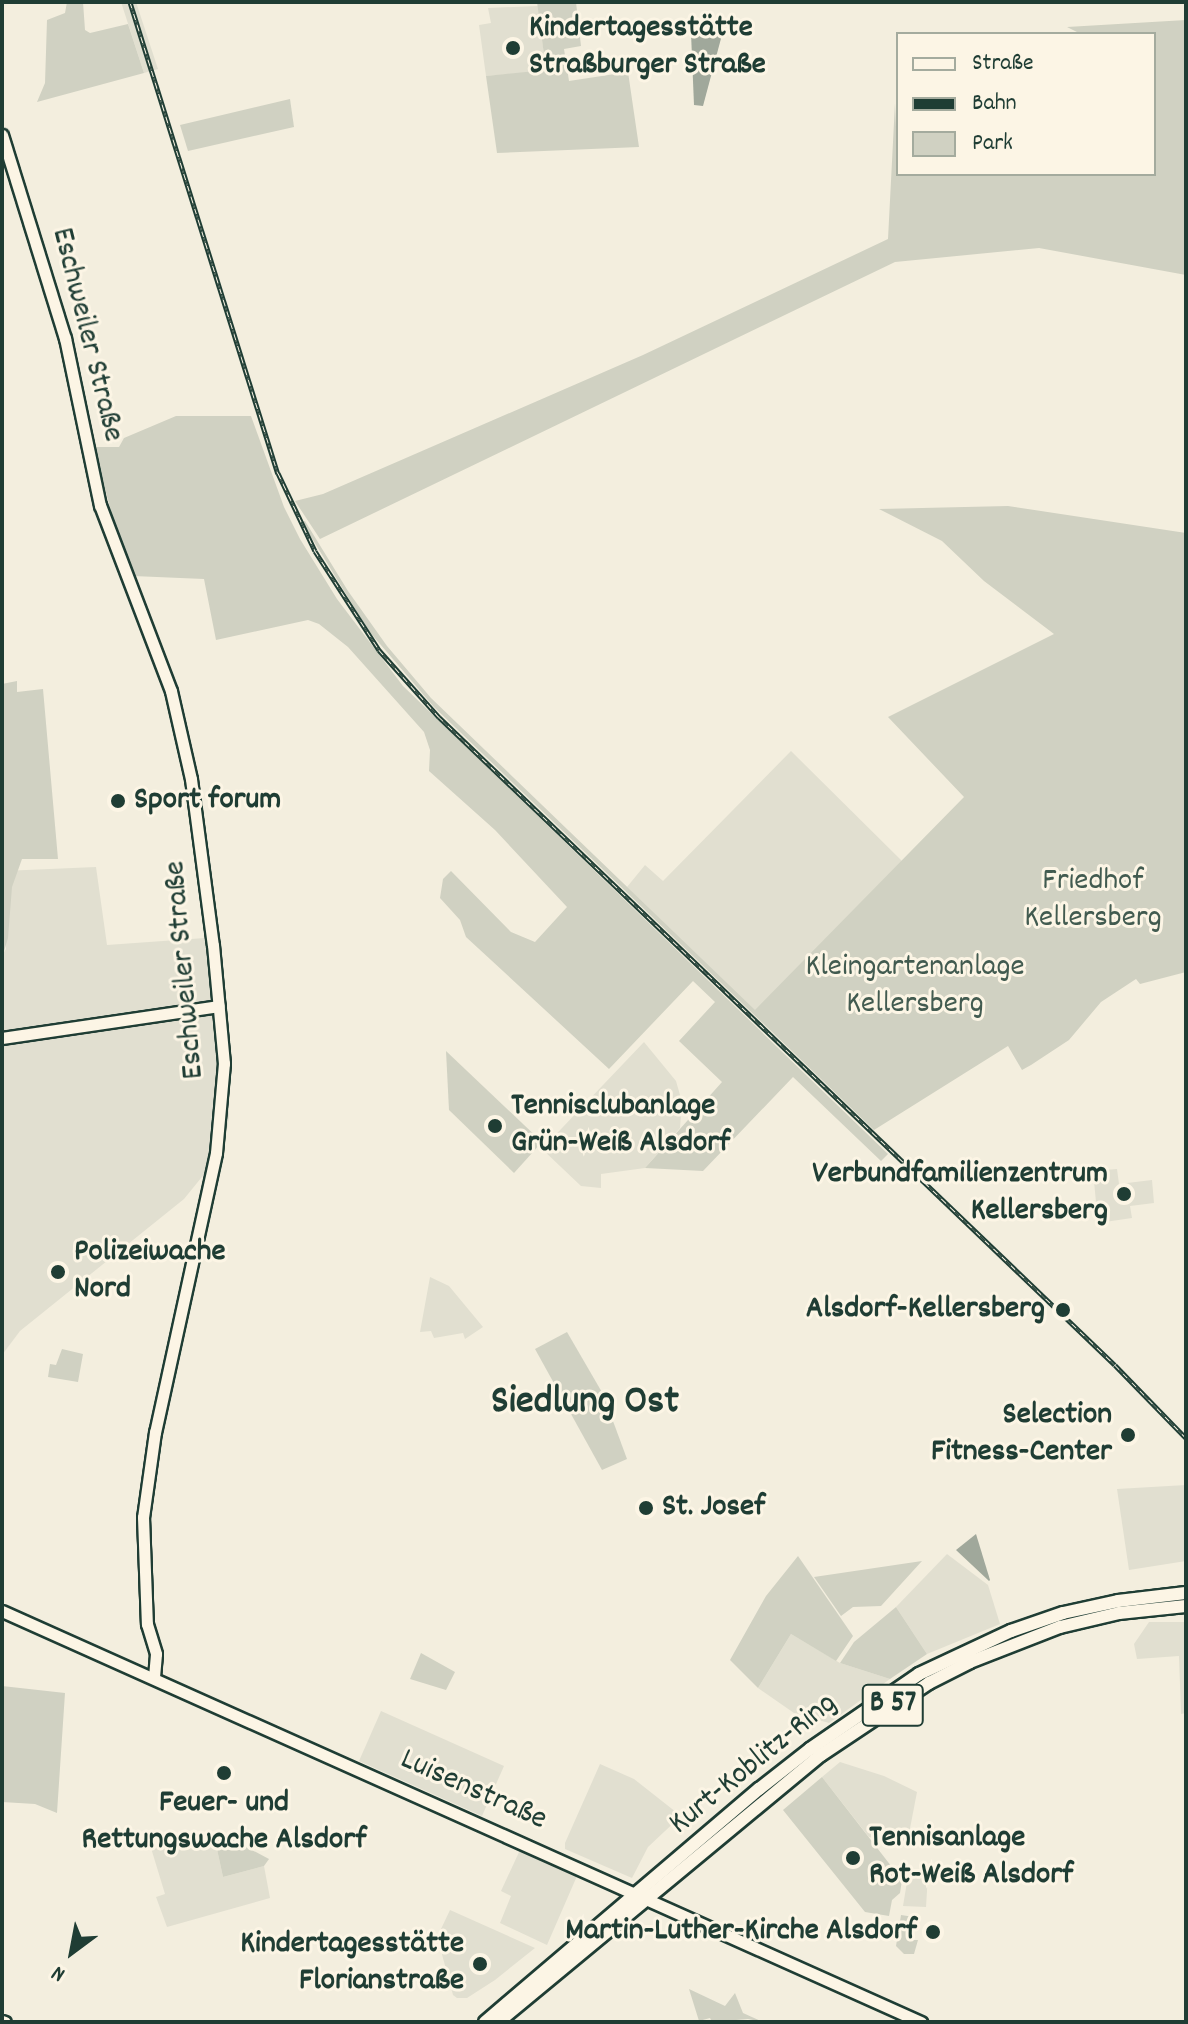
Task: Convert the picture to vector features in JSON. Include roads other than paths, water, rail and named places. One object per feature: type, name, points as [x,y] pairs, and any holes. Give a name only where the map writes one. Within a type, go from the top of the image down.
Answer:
[{"type":"main road","name":"Kurt-Koblitz-Ring","points":[[498,2022],[810,1749],[887,1694],[956,1654],[1063,1613],[1128,1599],[1186,1593]]},
{"type":"main road","name":"Kurt-Koblitz-Ring","points":[[485,2022],[821,1755],[929,1683],[984,1656],[1060,1627],[1119,1613],[1186,1606]]},
{"type":"street","name":"Eschweiler Straße","points":[[2,135],[65,338],[100,505],[158,649],[177,713],[202,856],[219,1006],[223,1087],[216,1153],[155,1432],[143,1517],[147,1624],[156,1654],[154,1677]]},
{"type":"street","points":[[2,1038],[219,1006]]},
{"type":"street","name":"Luisenstraße","points":[[2,1611],[921,2022]]},
{"type":"railway","points":[[130,2],[278,473],[315,551],[379,650],[439,717],[1115,1365],[1186,1438]]},
{"type":"place","name":"Kindertagesstätte Straßburger Straße","points":[[513,48]]},
{"type":"place","name":"Sport forum","points":[[118,801]]},
{"type":"place","name":"Tennisclubanlage Grün-Weiß Alsdorf","points":[[495,1126]]},
{"type":"place","name":"Verbundfamilienzentrum Kellersberg","points":[[1124,1194]]},
{"type":"place","name":"Polizeiwache Nord","points":[[58,1272]]},
{"type":"place","name":"Alsdorf-Kellersberg","points":[[1063,1310]]},
{"type":"place","name":"Selection Fitness-Center","points":[[1128,1435]]},
{"type":"place","name":"St. Josef","points":[[646,1508]]},
{"type":"place","name":"Feuer- und Rettungswache Alsdorf","points":[[224,1773]]},
{"type":"place","name":"Tennisanlage Rot-Weiß Alsdorf","points":[[853,1858]]},
{"type":"place","name":"Martin-Luther-Kirche Alsdorf","points":[[933,1932]]},
{"type":"place","name":"Kindertagesstätte Florianstraße","points":[[480,1964]]},
{"type":"district","name":"Siedlung Ost","points":[[585,1404]]},
{"type":"park label","name":"Friedhof Kellersberg","points":[[1093,902]]},
{"type":"park label","name":"Kleingartenanlage Kellersberg","points":[[915,988]]}]
